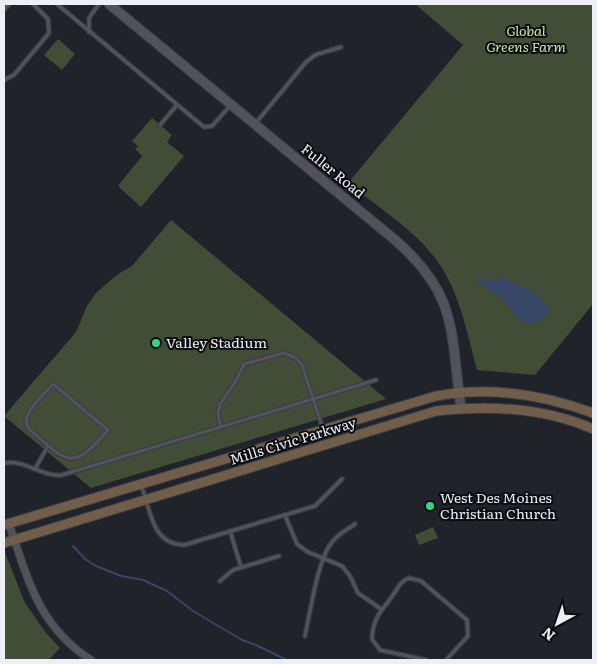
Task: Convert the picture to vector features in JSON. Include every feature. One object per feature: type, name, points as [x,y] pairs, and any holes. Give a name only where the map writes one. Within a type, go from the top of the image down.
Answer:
[{"type":"main road","name":"Mills Civic Parkway","points":[[6,524],[436,396],[489,390],[533,395],[593,413]]},
{"type":"main road","name":"Mills Civic Parkway","points":[[4,542],[436,411],[461,408],[531,411],[593,429]]},
{"type":"street","name":"Fuller Road","points":[[109,4],[394,239],[422,266],[444,302],[450,319],[456,351],[461,408]]},
{"type":"street","points":[[6,524],[14,539],[28,582],[42,611],[66,640],[91,660]]},
{"type":"lane","points":[[4,10],[9,4]]},
{"type":"lane","points":[[4,80],[14,75],[49,33],[48,19],[33,4]]},
{"type":"lane","points":[[57,4],[204,127],[209,128],[231,106]]},
{"type":"lane","points":[[89,32],[89,18],[99,4]]},
{"type":"lane","points":[[254,125],[306,62],[315,55],[342,47]]},
{"type":"lane","points":[[160,125],[177,105]]},
{"type":"lane","points":[[221,427],[218,414],[220,404],[247,363],[284,353],[294,356],[302,365],[323,430]]},
{"type":"lane","points":[[4,463],[16,463],[56,476],[67,474],[376,380]]},
{"type":"lane","points":[[53,384],[108,430],[89,453],[78,458],[61,456],[48,446],[28,428],[25,419],[53,384]]},
{"type":"lane","points":[[35,470],[48,446]]},
{"type":"lane","points":[[141,485],[156,529],[170,543],[184,545],[315,506],[342,479]]},
{"type":"lane","points":[[286,515],[297,544],[308,552],[347,570],[358,592],[381,609]]},
{"type":"lane","points":[[305,636],[324,559],[331,542],[355,524]]},
{"type":"lane","points":[[230,531],[241,567]]},
{"type":"lane","points":[[220,581],[229,572],[279,556]]},
{"type":"lane","points":[[426,660],[377,647],[372,639],[372,633],[381,609],[404,580],[413,577],[421,581],[463,616],[469,625],[465,640],[446,660]]},
{"type":"green space","name":"Global Greens Farm","points":[[415,4],[593,4],[593,304],[535,375],[477,370],[459,305],[442,268],[433,255],[411,233],[348,183],[463,45]]},
{"type":"green space","points":[[58,39],[75,54],[62,70],[44,55]]},
{"type":"green space","points":[[152,118],[172,135],[167,142],[184,156],[141,207],[118,186],[142,156],[135,149],[138,146],[132,141]]},
{"type":"green space","points":[[171,220],[386,399],[91,488],[4,416],[76,332],[87,306],[97,292],[118,274],[132,266]]},
{"type":"green space","points":[[433,527],[438,538],[419,545],[415,535]]},
{"type":"green space","points":[[4,550],[25,603],[46,633],[60,648],[49,660],[4,660]]},
{"type":"water","points":[[504,277],[541,298],[549,309],[542,319],[531,324],[522,322],[497,294],[472,279],[492,280]]},
{"type":"waterway","points":[[73,546],[85,559],[96,566],[121,576],[143,580],[167,591],[193,611],[242,640],[287,660]]},
{"type":"place","name":"Valley Stadium","points":[[156,343]]},
{"type":"place","name":"West Des Moines Christian Church","points":[[430,506]]}]
